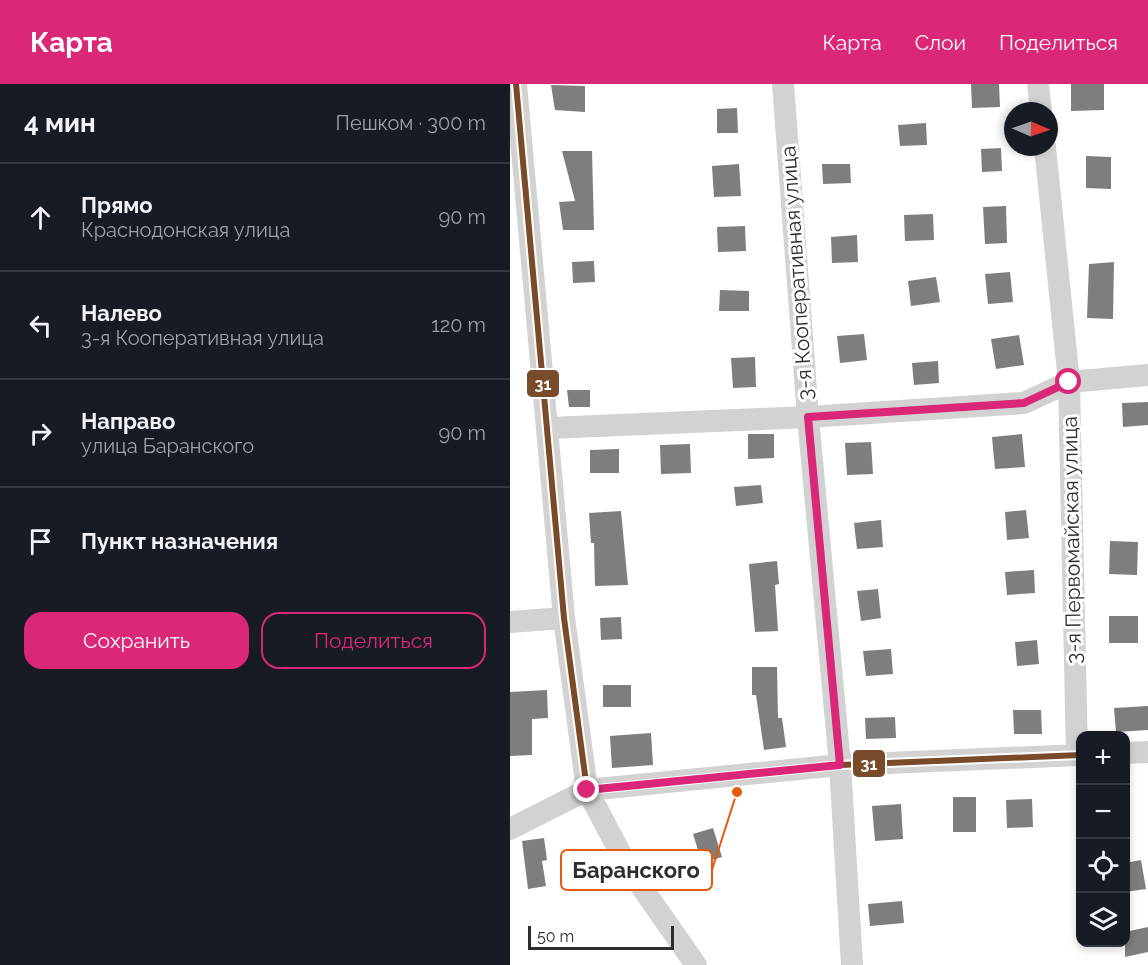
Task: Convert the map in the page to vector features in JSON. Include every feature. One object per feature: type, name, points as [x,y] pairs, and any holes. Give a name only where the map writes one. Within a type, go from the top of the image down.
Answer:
[{"type":"street","name":"3-я Кооперативная улица","points":[[783,84],[808,417],[840,765],[852,965]]},
{"type":"street","points":[[1038,84],[1040,102]]},
{"type":"street","points":[[514,89],[549,428],[564,618],[587,790],[629,870],[696,965]]},
{"type":"street","name":"3-я Первомайская улица","points":[[1046,156],[1069,382],[1077,731]]},
{"type":"street","points":[[549,428],[808,417],[1024,403],[1069,382],[1148,375]]},
{"type":"street","points":[[510,622],[564,618]]},
{"type":"street","points":[[1130,753],[1148,752]]},
{"type":"street","points":[[514,821],[587,790],[840,765],[1076,755]]},
{"type":"building","points":[[971,84],[999,84],[1000,107],[972,108]]},
{"type":"building","points":[[1071,84],[1104,84],[1104,110],[1071,111]]},
{"type":"building","points":[[551,85],[585,86],[585,112],[555,110]]},
{"type":"building","points":[[737,108],[738,133],[717,133],[717,109]]},
{"type":"building","points":[[926,123],[927,145],[900,146],[898,125]]},
{"type":"building","points":[[1001,148],[1002,171],[982,172],[981,149]]},
{"type":"building","points":[[562,151],[592,151],[594,230],[563,230],[559,202],[575,201]]},
{"type":"building","points":[[1086,156],[1111,157],[1111,189],[1086,188]]},
{"type":"building","points":[[739,164],[741,196],[714,197],[712,166]]},
{"type":"building","points":[[822,164],[850,164],[851,183],[823,184]]},
{"type":"building","points":[[1006,206],[1007,243],[985,244],[983,207]]},
{"type":"building","points":[[933,214],[934,240],[905,241],[904,215]]},
{"type":"building","points":[[745,226],[746,251],[718,252],[717,227]]},
{"type":"building","points":[[857,235],[858,262],[832,263],[831,237]]},
{"type":"building","points":[[594,261],[595,282],[573,283],[572,262]]},
{"type":"building","points":[[1114,262],[1113,319],[1087,318],[1089,264]]},
{"type":"building","points":[[1010,272],[1013,302],[988,304],[985,274]]},
{"type":"building","points":[[936,277],[940,302],[911,306],[908,281]]},
{"type":"building","points":[[720,290],[749,291],[749,311],[719,311]]},
{"type":"building","points":[[864,334],[867,360],[840,363],[837,336]]},
{"type":"building","points":[[1019,335],[1024,365],[996,369],[991,339]]},
{"type":"building","points":[[755,357],[756,387],[733,388],[731,358]]},
{"type":"building","points":[[938,361],[939,383],[914,385],[912,363]]},
{"type":"building","points":[[567,390],[590,390],[590,407],[569,407]]},
{"type":"building","points":[[1148,402],[1148,425],[1123,427],[1122,403]]},
{"type":"building","points":[[748,434],[774,434],[774,458],[748,459]]},
{"type":"building","points":[[1022,434],[1025,467],[995,469],[992,437]]},
{"type":"building","points":[[871,442],[873,474],[847,475],[845,443]]},
{"type":"building","points":[[690,444],[691,473],[661,474],[660,445]]},
{"type":"building","points":[[619,449],[619,473],[590,473],[590,450]]},
{"type":"building","points":[[761,485],[763,503],[736,506],[734,487]]},
{"type":"building","points":[[1026,510],[1029,538],[1007,540],[1005,512]]},
{"type":"building","points":[[621,511],[628,585],[595,586],[594,543],[591,543],[589,513]]},
{"type":"building","points":[[881,520],[883,547],[857,549],[854,523]]},
{"type":"building","points":[[1110,541],[1138,542],[1137,575],[1109,574]]},
{"type":"building","points":[[777,561],[779,584],[775,585],[778,631],[755,632],[749,564]]},
{"type":"building","points":[[1034,570],[1035,593],[1007,595],[1005,572]]},
{"type":"building","points":[[878,589],[881,618],[861,621],[857,591]]},
{"type":"building","points":[[1109,616],[1138,616],[1138,643],[1109,643]]},
{"type":"building","points":[[621,617],[622,639],[601,640],[600,618]]},
{"type":"building","points":[[1037,640],[1039,664],[1017,666],[1015,642]]},
{"type":"building","points":[[891,649],[893,674],[866,676],[863,651]]},
{"type":"building","points":[[752,667],[777,667],[778,718],[782,718],[786,747],[764,750],[756,695],[752,695]]},
{"type":"building","points":[[603,685],[631,685],[631,707],[603,707]]},
{"type":"building","points":[[547,690],[548,718],[532,719],[532,755],[510,756],[510,692]]},
{"type":"building","points":[[1148,706],[1148,730],[1116,731],[1114,708]]},
{"type":"building","points":[[1013,710],[1041,710],[1042,734],[1014,734]]},
{"type":"building","points":[[895,717],[896,738],[866,739],[865,718]]},
{"type":"building","points":[[651,733],[653,765],[612,768],[610,736]]},
{"type":"building","points":[[953,797],[976,797],[976,832],[953,832]]},
{"type":"building","points":[[1032,799],[1033,827],[1007,828],[1006,800]]},
{"type":"building","points":[[901,804],[903,839],[875,841],[872,806]]},
{"type":"building","points":[[713,828],[722,857],[702,863],[693,834]]},
{"type":"building","points":[[544,838],[547,860],[542,861],[546,886],[528,889],[522,841]]},
{"type":"building","points":[[1141,860],[1146,889],[1130,891],[1130,862]]},
{"type":"building","points":[[902,901],[904,923],[870,926],[868,904]]},
{"type":"building","points":[[1148,927],[1148,952],[1125,957],[1125,947],[1130,947],[1130,931]]},
{"type":"transit line","name":"31","points":[[516,84],[564,618],[587,790],[840,765],[1076,755]]},
{"type":"place","name":"Баранского","points":[[737,792]]},
{"type":"route","points":[[587,790],[840,765],[808,417],[1024,403],[1069,382]]}]
